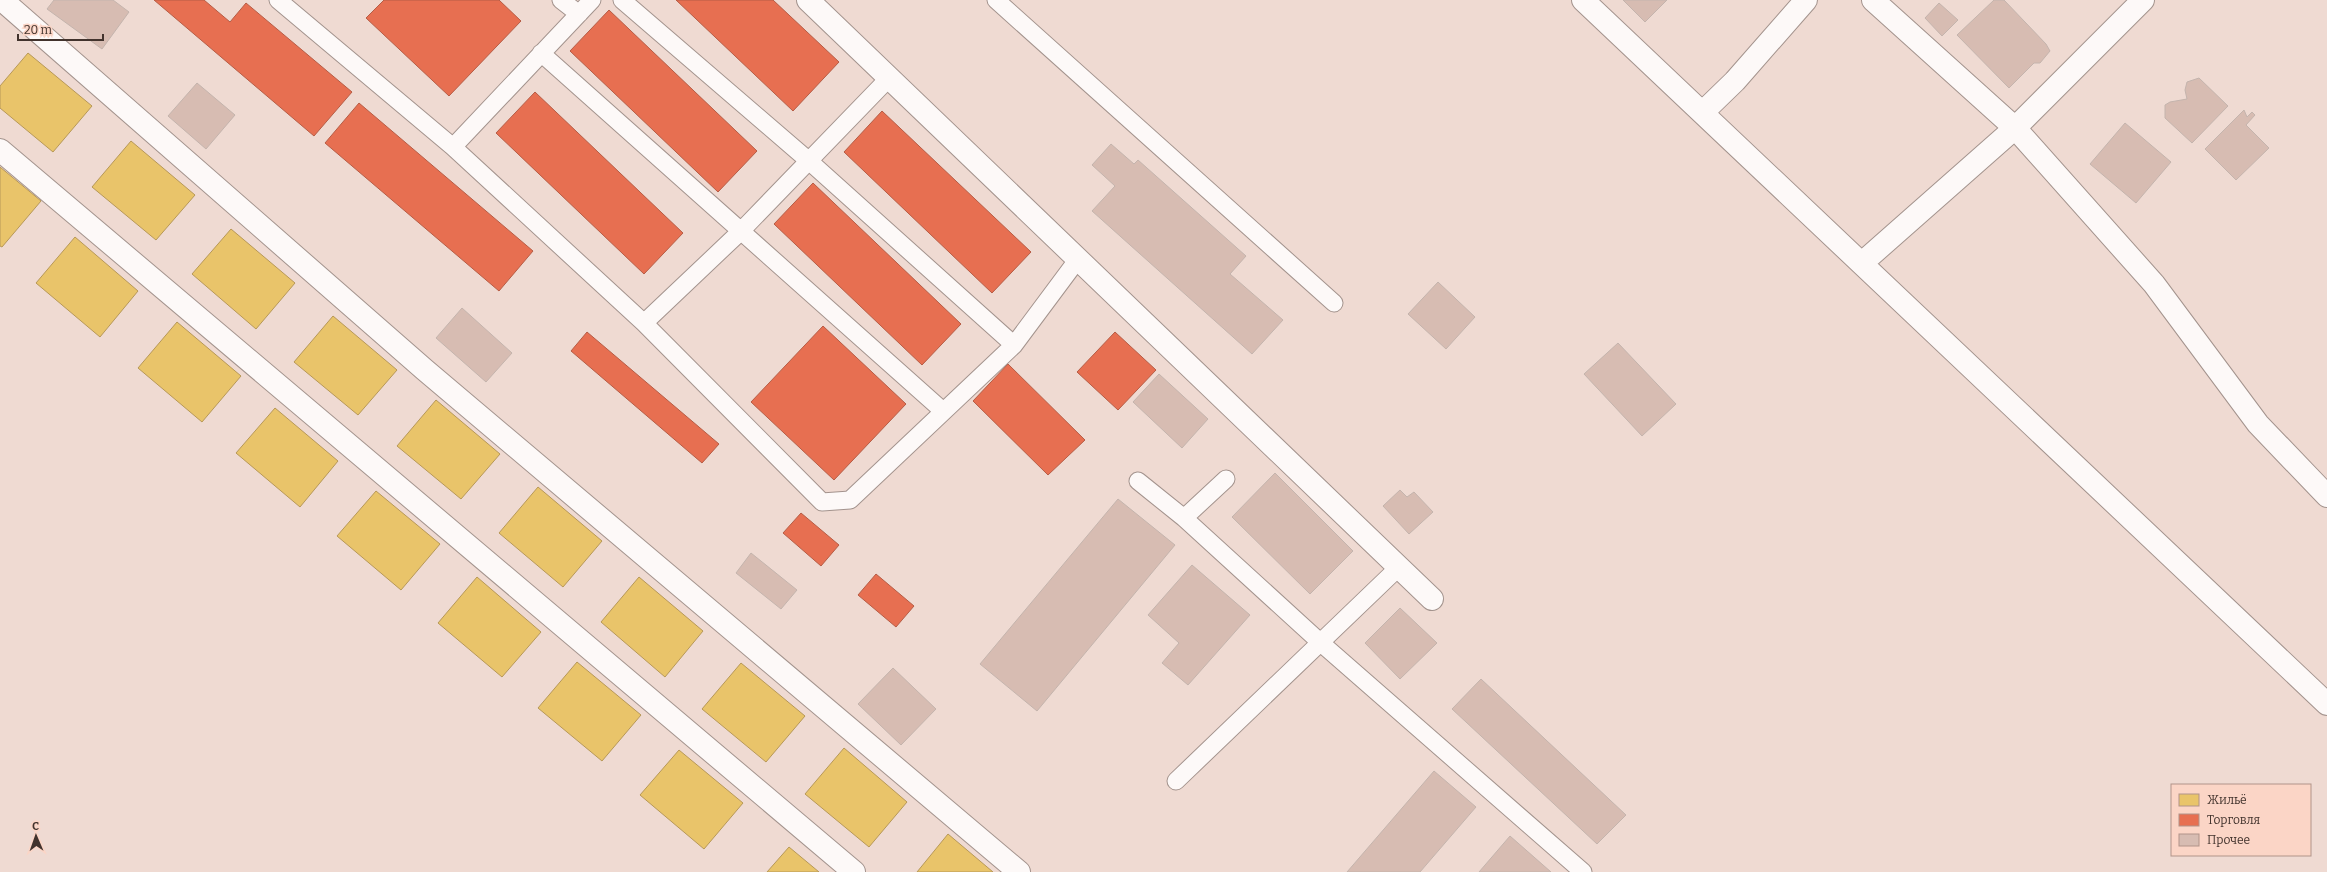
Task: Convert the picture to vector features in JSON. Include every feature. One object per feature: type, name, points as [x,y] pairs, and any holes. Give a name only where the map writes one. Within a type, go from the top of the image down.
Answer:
[{"type":"street","points":[[2,0],[425,370],[1019,872]]},
{"type":"street","points":[[808,0],[1432,599]]},
{"type":"street","points":[[1583,0],[2327,704]]},
{"type":"street","points":[[1703,112],[1735,81],[1806,0]]},
{"type":"street","points":[[1873,0],[2015,128],[2154,284],[2258,424],[2327,496]]},
{"type":"street","points":[[1862,263],[2015,128],[2143,0]]},
{"type":"street","points":[[0,150],[854,872]]},
{"type":"lane","points":[[278,0],[453,147],[644,324],[822,502],[850,500],[1014,345],[1078,260]]},
{"type":"lane","points":[[561,0],[579,14]]},
{"type":"lane","points":[[453,147],[592,0]]},
{"type":"lane","points":[[622,0],[809,161],[1014,345]]},
{"type":"lane","points":[[996,0],[1334,303]]},
{"type":"lane","points":[[541,53],[740,232],[943,411]]},
{"type":"lane","points":[[644,324],[740,232],[889,78]]},
{"type":"lane","points":[[1184,518],[1226,479]]},
{"type":"lane","points":[[1138,482],[1184,518],[1321,643],[1583,872]]},
{"type":"lane","points":[[1176,781],[1399,567]]},
{"type":"building: Жильё","points":[[28,53],[92,106],[53,152],[0,108],[0,86]]},
{"type":"building: Жильё","points":[[131,141],[195,195],[156,240],[92,187]]},
{"type":"building: Жильё","points":[[0,167],[41,201],[2,247],[0,246]]},
{"type":"building: Жильё","points":[[231,229],[295,283],[256,329],[192,274]]},
{"type":"building: Жильё","points":[[75,237],[138,291],[100,337],[36,283]]},
{"type":"building: Жильё","points":[[333,316],[397,370],[358,415],[294,362]]},
{"type":"building: Жильё","points":[[177,322],[241,376],[202,422],[138,368]]},
{"type":"building: Жильё","points":[[436,400],[500,454],[461,499],[397,446]]},
{"type":"building: Жильё","points":[[275,408],[338,461],[300,507],[236,453]]},
{"type":"building: Жильё","points":[[538,487],[602,541],[563,587],[499,533]]},
{"type":"building: Жильё","points":[[376,491],[440,544],[401,590],[337,536]]},
{"type":"building: Жильё","points":[[477,577],[541,632],[502,677],[438,623]]},
{"type":"building: Жильё","points":[[639,577],[703,631],[665,677],[601,622]]},
{"type":"building: Жильё","points":[[577,662],[641,715],[602,761],[538,708]]},
{"type":"building: Жильё","points":[[741,663],[805,716],[766,762],[702,709]]},
{"type":"building: Жильё","points":[[844,748],[907,802],[869,847],[805,794]]},
{"type":"building: Жильё","points":[[679,750],[743,803],[704,849],[640,795]]},
{"type":"building: Жильё","points":[[948,834],[993,872],[917,872]]},
{"type":"building: Жильё","points":[[789,847],[819,872],[767,872]]},
{"type":"building: Торговля","points":[[154,0],[204,0],[230,22],[246,3],[352,92],[314,136]]},
{"type":"building: Торговля","points":[[384,0],[499,0],[521,21],[449,96],[366,18]]},
{"type":"building: Торговля","points":[[676,0],[773,0],[839,62],[793,111]]},
{"type":"building: Торговля","points":[[609,10],[757,151],[718,192],[570,51]]},
{"type":"building: Торговля","points":[[535,92],[683,233],[644,274],[496,133]]},
{"type":"building: Торговля","points":[[359,103],[533,251],[499,291],[325,143]]},
{"type":"building: Торговля","points":[[882,111],[1031,252],[992,293],[844,152]]},
{"type":"building: Торговля","points":[[813,183],[961,324],[922,365],[774,224]]},
{"type":"building: Торговля","points":[[823,326],[906,404],[834,480],[751,402]]},
{"type":"building: Торговля","points":[[587,332],[719,444],[702,463],[571,351]]},
{"type":"building: Торговля","points":[[1115,332],[1156,370],[1118,410],[1077,372]]},
{"type":"building: Торговля","points":[[1008,364],[1085,440],[1048,475],[973,401]]},
{"type":"building: Торговля","points":[[801,513],[839,545],[821,566],[783,533]]},
{"type":"building: Торговля","points":[[876,574],[914,606],[896,627],[858,595]]},
{"type":"building: Прочее","points":[[54,0],[113,0],[129,12],[102,49],[47,9]]},
{"type":"building: Прочее","points":[[1623,0],[1667,0],[1645,22]]},
{"type":"building: Прочее","points":[[1994,0],[2004,0],[2046,44],[2050,51],[2040,63],[2034,63],[2009,88],[1957,35]]},
{"type":"building: Прочее","points":[[1939,3],[1958,20],[1942,36],[1925,18]]},
{"type":"building: Прочее","points":[[2199,78],[2228,106],[2192,143],[2165,118],[2165,105],[2170,102],[2187,99],[2185,90],[2187,82]]},
{"type":"building: Прочее","points":[[197,83],[235,115],[206,149],[168,116]]},
{"type":"building: Прочее","points":[[2244,110],[2247,117],[2252,112],[2255,115],[2246,125],[2269,148],[2236,180],[2205,149]]},
{"type":"building: Прочее","points":[[2125,123],[2171,162],[2136,203],[2090,164]]},
{"type":"building: Прочее","points":[[1111,144],[1134,164],[1138,160],[1246,256],[1230,274],[1283,320],[1252,354],[1092,211],[1115,186],[1092,165]]},
{"type":"building: Прочее","points":[[1438,282],[1475,317],[1446,349],[1408,314]]},
{"type":"building: Прочее","points":[[462,308],[512,353],[486,382],[436,338]]},
{"type":"building: Прочее","points":[[1618,343],[1676,404],[1642,436],[1584,374]]},
{"type":"building: Прочее","points":[[1159,374],[1208,419],[1182,448],[1133,402]]},
{"type":"building: Прочее","points":[[1275,473],[1353,551],[1310,594],[1232,517]]},
{"type":"building: Прочее","points":[[1400,490],[1407,497],[1414,492],[1433,512],[1409,534],[1383,506]]},
{"type":"building: Прочее","points":[[1118,499],[1175,545],[1037,711],[980,664]]},
{"type":"building: Прочее","points":[[751,553],[797,590],[781,609],[736,573]]},
{"type":"building: Прочее","points":[[1192,565],[1250,615],[1188,685],[1162,663],[1179,643],[1148,615]]},
{"type":"building: Прочее","points":[[1400,608],[1437,643],[1400,679],[1365,643]]},
{"type":"building: Прочее","points":[[893,668],[936,709],[901,745],[858,704]]},
{"type":"building: Прочее","points":[[1481,679],[1626,815],[1597,844],[1452,709]]},
{"type":"building: Прочее","points":[[1434,771],[1476,807],[1420,872],[1347,872]]},
{"type":"building: Прочее","points":[[1510,836],[1551,872],[1479,872]]}]
